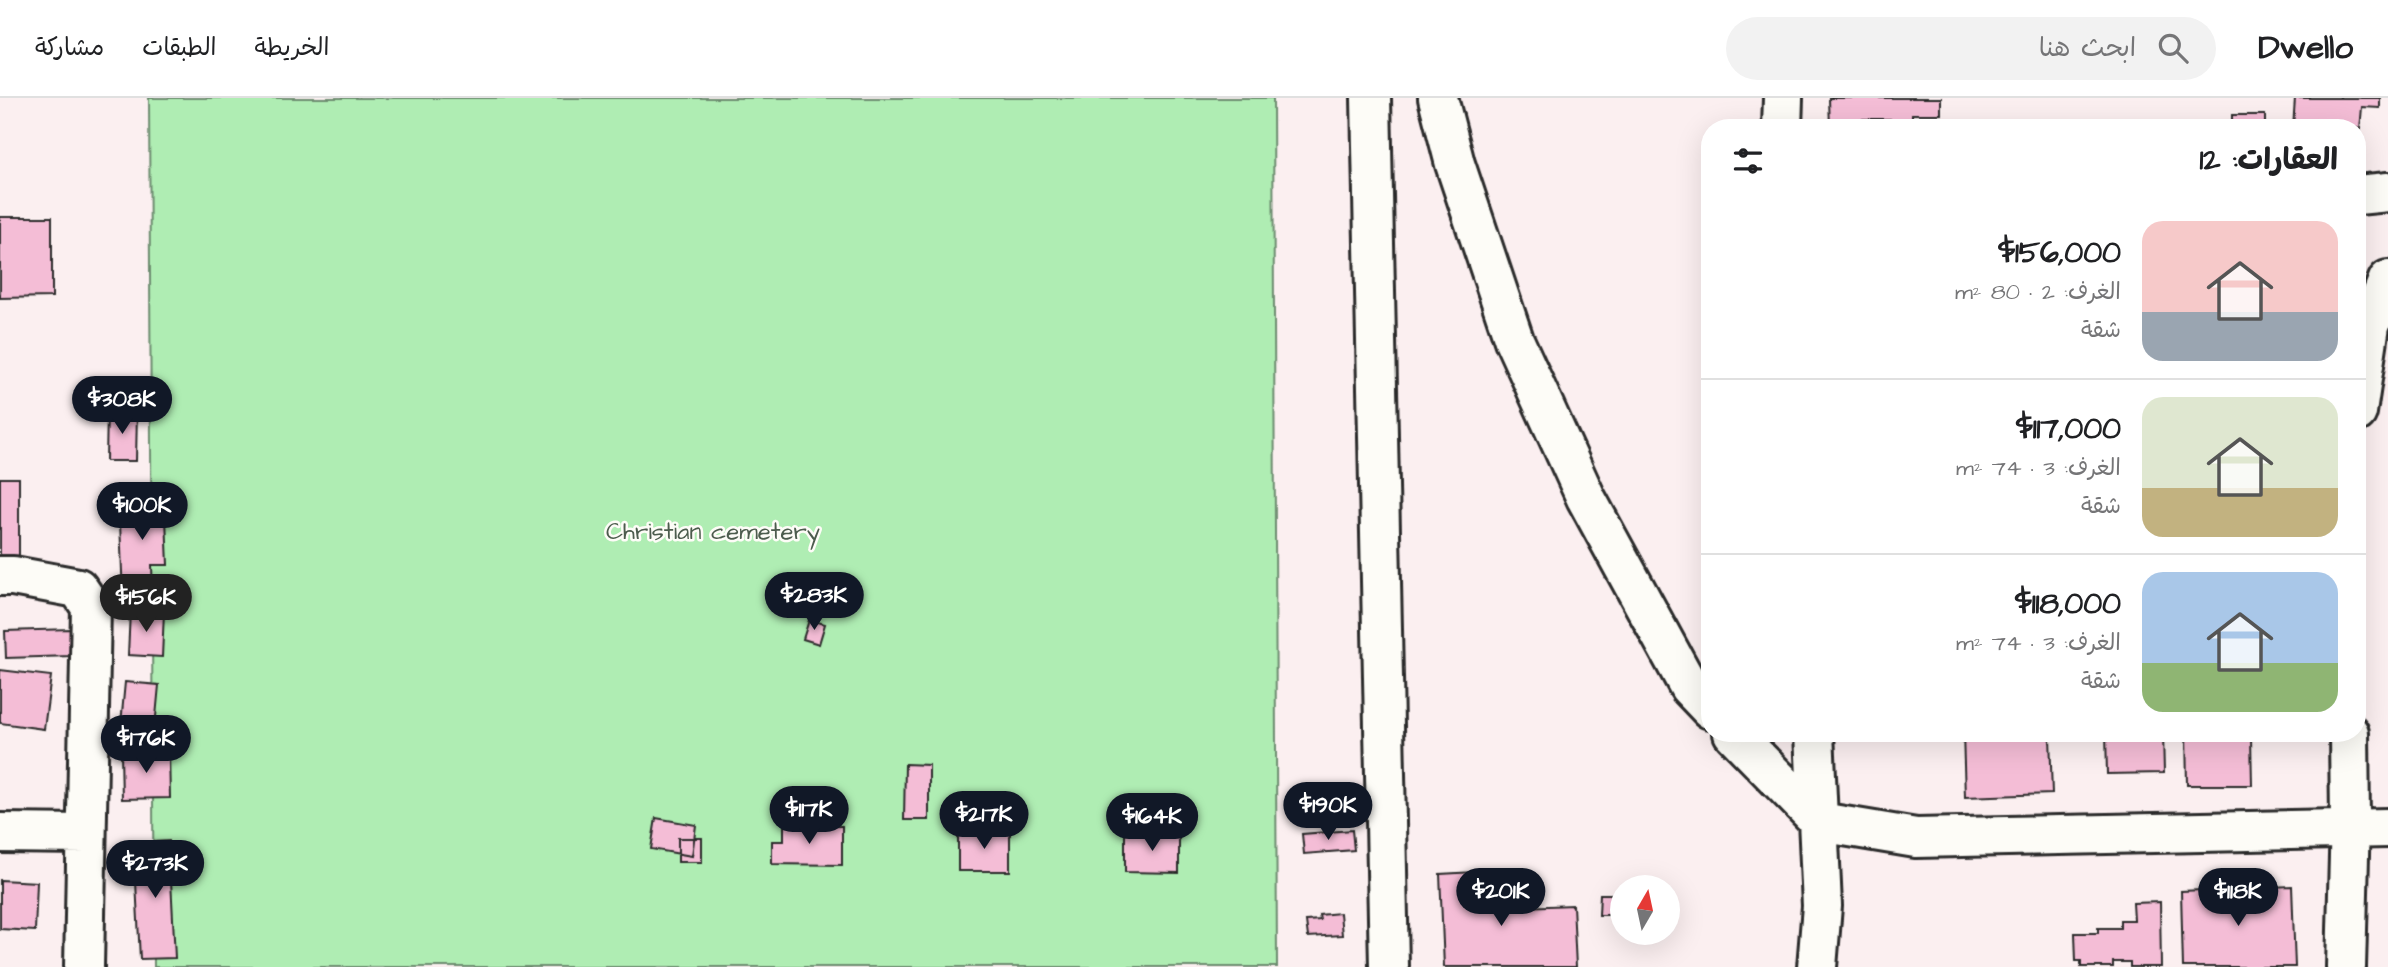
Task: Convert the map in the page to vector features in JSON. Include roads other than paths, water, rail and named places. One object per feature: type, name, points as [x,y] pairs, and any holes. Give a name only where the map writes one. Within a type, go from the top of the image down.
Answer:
[{"type":"street","points":[[1371,98],[1389,967]]},
{"type":"street","points":[[1438,98],[1455,164],[1520,352],[1586,498],[1689,687],[1701,700]]},
{"type":"street","points":[[1782,119],[1783,98]]},
{"type":"street","points":[[2366,194],[2388,192]]},
{"type":"street","points":[[2366,284],[2388,262]]},
{"type":"street","points":[[2366,352],[2370,326],[2388,280]]},
{"type":"street","points":[[0,576],[78,588],[91,607],[84,967]]},
{"type":"street","points":[[1742,742],[1820,822],[1916,838],[2388,828]]},
{"type":"street","points":[[1815,742],[1822,906],[1817,967]]},
{"type":"street","points":[[1820,822],[1839,742]]},
{"type":"street","points":[[2346,967],[2349,742]]},
{"type":"street","points":[[0,833],[86,834]]},
{"type":"park label","name":"Christian cemetery","points":[[713,532]]}]
